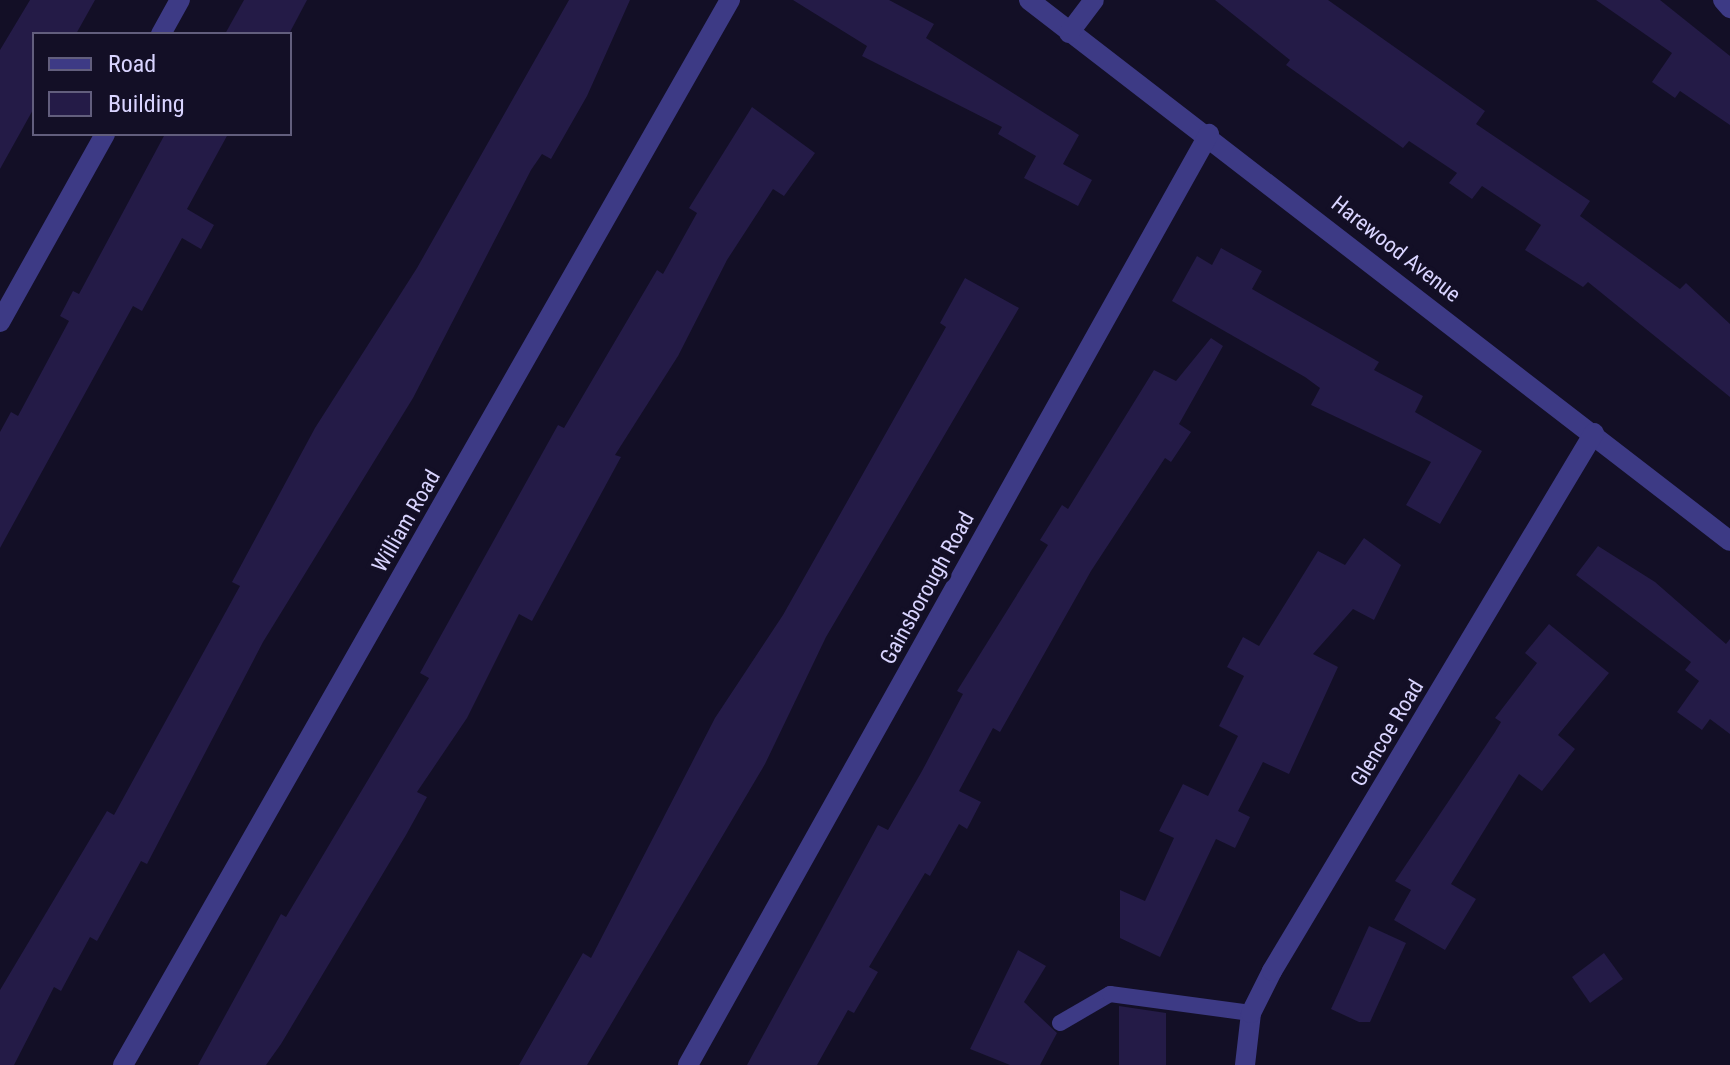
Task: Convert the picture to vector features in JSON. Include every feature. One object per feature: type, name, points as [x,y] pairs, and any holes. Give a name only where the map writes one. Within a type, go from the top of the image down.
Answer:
[{"type":"street","points":[[162,32],[180,0]]},
{"type":"street","name":"William Road","points":[[123,1065],[730,0]]},
{"type":"street","name":"Harewood Avenue","points":[[1029,0],[1069,33],[1209,134],[1730,541]]},
{"type":"street","points":[[1069,33],[1094,0]]},
{"type":"street","points":[[1723,0],[1730,8]]},
{"type":"street","name":"Gainsborough Road","points":[[688,1065],[1209,134]]},
{"type":"street","points":[[0,322],[104,136]]},
{"type":"street","name":"Glencoe Road","points":[[1245,1065],[1251,1013],[1594,433]]},
{"type":"lane","points":[[1060,1023],[1110,994],[1251,1013]]},
{"type":"building","points":[[30,0],[95,0],[77,32],[32,32],[32,112],[0,169],[0,50]]},
{"type":"building","points":[[244,0],[307,0],[290,32],[226,32]]},
{"type":"building","points":[[569,0],[630,0],[587,96],[551,159],[542,154],[531,170],[413,398],[263,642],[147,864],[141,861],[97,941],[90,937],[61,991],[54,987],[14,1065],[0,1065],[0,990],[107,811],[114,815],[240,586],[232,582],[315,428],[417,268]]},
{"type":"building","points":[[793,0],[889,0],[934,24],[926,38],[1079,135],[1063,164],[1092,180],[1078,206],[1024,178],[1036,156],[998,134],[1002,127],[862,56],[867,46]]},
{"type":"building","points":[[1215,0],[1328,0],[1485,111],[1476,124],[1590,201],[1580,216],[1680,289],[1686,283],[1730,324],[1730,397],[1588,282],[1583,287],[1525,250],[1541,225],[1482,186],[1472,199],[1449,183],[1457,173],[1409,141],[1403,148],[1286,65],[1290,60]]},
{"type":"building","points":[[1596,0],[1660,0],[1730,56],[1730,125],[1680,91],[1675,98],[1652,82],[1672,53]]},
{"type":"building","points":[[752,107],[815,153],[784,196],[773,189],[727,260],[678,356],[615,455],[621,457],[532,621],[519,614],[467,718],[417,792],[427,797],[406,835],[281,1044],[266,1065],[198,1065],[281,914],[286,917],[429,678],[420,673],[558,425],[564,428],[657,270],[663,274],[697,213],[689,208]]},
{"type":"building","points":[[164,136],[227,136],[187,209],[214,225],[201,249],[182,238],[142,311],[133,306],[0,548],[0,432],[11,412],[18,416],[69,321],[60,316],[73,291],[79,294]]},
{"type":"building","points":[[1221,248],[1262,271],[1252,289],[1379,362],[1374,370],[1423,396],[1415,412],[1482,451],[1440,524],[1406,505],[1431,462],[1311,405],[1320,388],[1172,301],[1197,256],[1212,265]]},
{"type":"building","points":[[965,278],[1019,308],[826,637],[765,764],[587,1065],[519,1065],[583,953],[591,958],[715,718],[783,615],[946,327],[940,323]]},
{"type":"building","points":[[1211,338],[1223,346],[1179,424],[1191,432],[1171,462],[1165,458],[1091,571],[1000,732],[993,728],[959,791],[981,802],[967,829],[959,824],[930,876],[925,873],[869,967],[878,972],[854,1013],[848,1010],[817,1065],[747,1065],[878,825],[888,830],[922,771],[963,694],[957,691],[1048,545],[1040,540],[1062,505],[1068,509],[1154,370],[1176,381]]},
{"type":"building","points":[[1364,538],[1401,565],[1374,620],[1353,609],[1313,654],[1338,667],[1289,774],[1263,762],[1238,811],[1250,817],[1235,848],[1216,839],[1160,957],[1120,938],[1120,890],[1145,901],[1174,838],[1159,831],[1183,784],[1208,796],[1238,736],[1219,726],[1244,676],[1227,667],[1243,637],[1259,646],[1318,551],[1345,565]]},
{"type":"building","points":[[1598,546],[1655,582],[1726,644],[1730,639],[1730,734],[1710,719],[1702,730],[1677,712],[1699,681],[1685,670],[1691,662],[1576,575]]},
{"type":"building","points":[[1549,624],[1609,673],[1558,735],[1575,749],[1542,791],[1519,774],[1451,884],[1476,899],[1445,950],[1394,920],[1411,890],[1395,881],[1495,732],[1501,722],[1495,718],[1537,663],[1525,653]]},
{"type":"building","points":[[1369,926],[1406,943],[1370,1022],[1359,1022],[1331,1009]]},
{"type":"building","points":[[1018,950],[1046,966],[1024,1002],[1057,1033],[1040,1065],[1010,1065],[970,1049]]},
{"type":"building","points":[[1604,953],[1623,979],[1590,1003],[1572,977]]},
{"type":"building","points":[[1119,1006],[1166,1013],[1166,1065],[1119,1065]]}]
